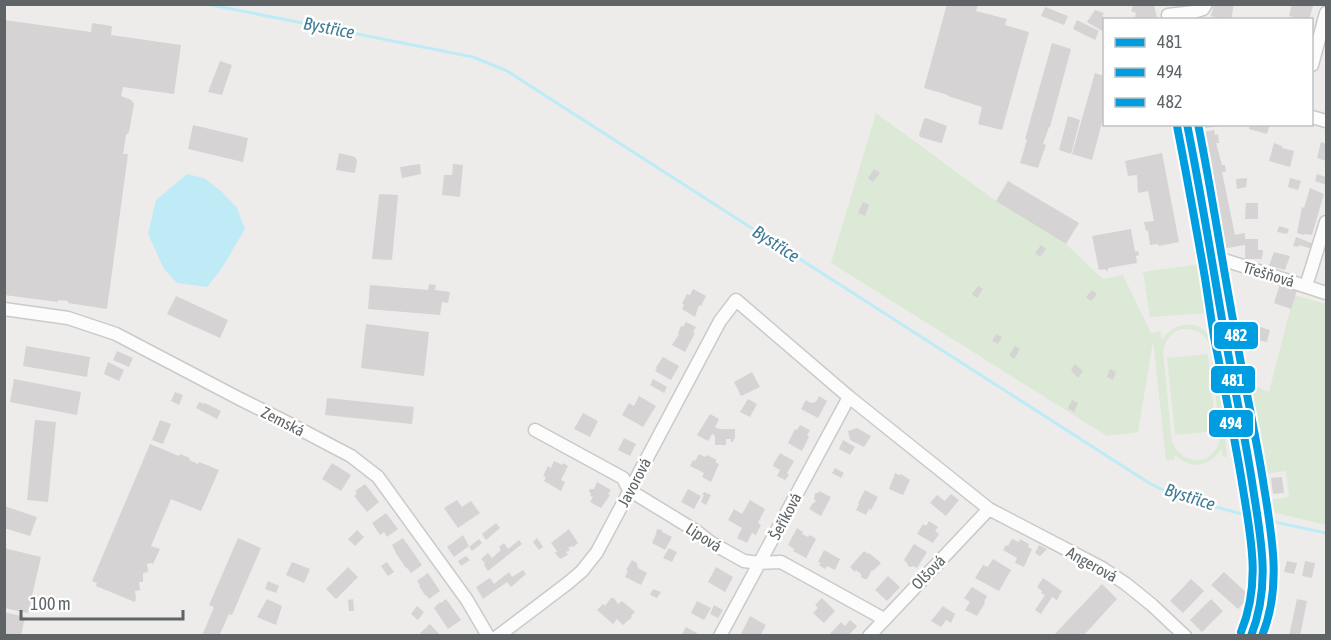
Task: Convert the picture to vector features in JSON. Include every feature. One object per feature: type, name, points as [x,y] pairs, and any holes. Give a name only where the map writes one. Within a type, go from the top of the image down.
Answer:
[{"type":"street","points":[[1167,13],[1193,12],[1203,9],[1206,4]]},
{"type":"street","points":[[1313,58],[1326,13]]},
{"type":"street","points":[[1187,126],[1257,507],[1263,559],[1262,598],[1251,636]]},
{"type":"street","points":[[1306,286],[1326,222]]},
{"type":"street","name":"Třešňová","points":[[1212,256],[1326,292]]},
{"type":"street","name":"Angerová","points":[[736,300],[849,397],[988,509],[1102,568],[1152,605],[1185,636]]},
{"type":"street","name":"Javorová","points":[[498,636],[568,583],[582,571],[597,552],[720,321],[736,300]]},
{"type":"street","name":"Zemská","points":[[4,309],[69,318],[116,333],[351,456],[378,477],[467,600],[488,636]]},
{"type":"street","name":"Šeříková","points":[[720,636],[849,397]]},
{"type":"street","name":"Lipová","points":[[536,430],[623,478],[629,490],[718,547],[744,561],[781,562],[884,619]]},
{"type":"street","name":"Olšová","points":[[868,636],[988,509]]},
{"type":"green space","points":[[876,113],[996,201],[1066,244],[1103,279],[1123,275],[1152,335],[1160,331],[1162,340],[1183,325],[1191,325],[1205,331],[1215,347],[1227,457],[1223,457],[1221,450],[1205,463],[1187,463],[1175,455],[1174,460],[1166,460],[1153,341],[1138,432],[1107,436],[831,263]],"holes":[[[1181,329],[1200,333],[1211,349],[1220,440],[1211,455],[1198,460],[1183,456],[1172,442],[1163,352],[1171,335]]]},
{"type":"green space","points":[[1199,264],[1208,313],[1150,317],[1143,272]]},
{"type":"green space","points":[[1294,295],[1326,304],[1326,525],[1264,510],[1269,500],[1289,497],[1286,471],[1265,474],[1245,382],[1269,392]]},
{"type":"green space","points":[[1208,354],[1216,431],[1175,435],[1167,358]]},
{"type":"water","points":[[187,174],[204,178],[221,191],[237,208],[245,229],[222,268],[207,287],[177,283],[164,269],[148,234],[156,200]]},
{"type":"building","points":[[947,4],[978,4],[976,11],[1007,19],[1005,25],[1029,32],[1002,130],[978,124],[982,107],[924,88]]},
{"type":"building","points":[[1134,4],[1154,5],[1157,18],[1135,18],[1136,13],[1131,11]]},
{"type":"building","points":[[1214,4],[1234,4],[1231,18],[1211,16]]},
{"type":"building","points":[[1292,4],[1313,6],[1310,18],[1289,16]]},
{"type":"building","points":[[1045,7],[1068,16],[1064,25],[1041,16]]},
{"type":"building","points":[[1095,10],[1104,13],[1102,16],[1106,18],[1103,18],[1103,31],[1087,22]]},
{"type":"building","points":[[4,20],[91,32],[92,23],[112,26],[111,35],[181,45],[174,94],[123,87],[121,96],[131,100],[134,104],[123,154],[128,154],[107,309],[68,303],[68,301],[58,300],[58,302],[4,295]]},
{"type":"building","points":[[1077,20],[1099,31],[1095,40],[1073,29]]},
{"type":"building","points":[[1052,43],[1071,49],[1038,168],[1020,163]]},
{"type":"building","points":[[220,61],[232,65],[222,95],[208,92]]},
{"type":"building","points":[[1095,73],[1103,76],[1103,119],[1092,160],[1072,154]]},
{"type":"building","points":[[1068,116],[1080,120],[1071,154],[1059,150]]},
{"type":"building","points":[[926,118],[947,126],[941,143],[920,137]]},
{"type":"building","points":[[193,125],[248,138],[243,162],[188,149]]},
{"type":"building","points":[[1197,126],[1220,126],[1198,129]]},
{"type":"building","points":[[1250,126],[1269,126],[1267,134],[1249,129]]},
{"type":"building","points":[[1214,130],[1215,135],[1218,134],[1219,143],[1216,143],[1222,165],[1225,165],[1226,172],[1222,172],[1235,235],[1245,233],[1245,239],[1258,239],[1258,250],[1263,250],[1262,259],[1245,259],[1245,245],[1222,249],[1199,133]]},
{"type":"building","points":[[1321,142],[1326,144],[1326,161],[1317,158]]},
{"type":"building","points":[[1274,143],[1294,151],[1290,167],[1269,161]]},
{"type":"building","points":[[339,153],[355,157],[357,161],[355,173],[336,170]]},
{"type":"building","points":[[1162,153],[1179,242],[1159,246],[1158,244],[1150,245],[1148,230],[1146,231],[1144,222],[1154,221],[1148,191],[1138,193],[1137,175],[1128,176],[1125,161]]},
{"type":"building","points":[[420,164],[421,174],[402,178],[400,167]]},
{"type":"building","points":[[453,164],[463,165],[460,197],[442,195],[444,175],[452,175]]},
{"type":"building","points":[[874,169],[880,173],[873,182],[868,178]]},
{"type":"building","points":[[1317,174],[1326,177],[1326,185],[1315,181]]},
{"type":"building","points":[[1247,178],[1246,187],[1237,189],[1236,179]]},
{"type":"building","points":[[1290,178],[1301,181],[1298,190],[1288,187]]},
{"type":"building","points":[[1008,181],[1079,223],[1066,244],[996,201]]},
{"type":"building","points":[[1310,188],[1324,194],[1312,235],[1304,235],[1297,233],[1302,207],[1304,208]]},
{"type":"building","points":[[379,194],[398,195],[392,260],[372,259]]},
{"type":"building","points":[[863,202],[869,205],[865,216],[858,213]]},
{"type":"building","points":[[1246,203],[1258,203],[1258,219],[1245,219]]},
{"type":"building","points":[[1279,226],[1289,229],[1287,234],[1277,232]]},
{"type":"building","points":[[1131,229],[1135,252],[1138,251],[1139,255],[1136,256],[1137,263],[1108,268],[1106,271],[1105,269],[1099,270],[1092,236]]},
{"type":"building","points":[[1296,237],[1314,244],[1312,249],[1299,245],[1299,247],[1293,246]]},
{"type":"building","points":[[1041,245],[1046,249],[1040,257],[1035,253]]},
{"type":"building","points":[[1274,252],[1290,256],[1285,270],[1269,266]]},
{"type":"building","points":[[429,284],[436,285],[435,290],[450,292],[448,303],[442,302],[440,315],[368,309],[370,285],[428,290]]},
{"type":"building","points":[[1280,284],[1297,290],[1291,309],[1274,303]]},
{"type":"building","points":[[978,286],[983,289],[977,298],[972,294]]},
{"type":"building","points":[[693,289],[706,296],[701,306],[699,305],[695,317],[682,309],[684,305],[682,303]]},
{"type":"building","points":[[1092,290],[1097,294],[1091,301],[1086,297]]},
{"type":"building","points":[[176,296],[228,320],[220,338],[167,314]]},
{"type":"building","points":[[686,322],[696,327],[685,352],[672,345],[681,326],[683,327]]},
{"type":"building","points":[[366,324],[429,332],[424,376],[361,368]]},
{"type":"building","points":[[1253,325],[1270,330],[1267,342],[1249,338]]},
{"type":"building","points":[[996,334],[1002,337],[998,344],[992,341]]},
{"type":"building","points":[[26,346],[90,357],[87,377],[23,366]]},
{"type":"building","points":[[1015,346],[1020,349],[1014,359],[1009,355]]},
{"type":"building","points":[[117,351],[133,358],[129,367],[113,360]]},
{"type":"building","points":[[663,357],[679,366],[671,380],[655,371]]},
{"type":"building","points":[[108,362],[124,370],[119,381],[104,374]]},
{"type":"building","points":[[1075,364],[1083,371],[1078,378],[1071,370]]},
{"type":"building","points":[[1110,369],[1116,372],[1113,380],[1107,377]]},
{"type":"building","points":[[1242,369],[1248,369],[1249,373],[1252,372],[1256,376],[1252,385],[1245,382]]},
{"type":"building","points":[[752,372],[760,387],[741,396],[734,382]]},
{"type":"building","points":[[14,379],[81,392],[77,415],[10,402]]},
{"type":"building","points":[[653,379],[667,387],[664,393],[650,385]]},
{"type":"building","points":[[175,392],[183,395],[179,405],[171,401]]},
{"type":"building","points":[[639,396],[656,406],[643,427],[622,415],[629,403],[634,406]]},
{"type":"building","points":[[819,396],[827,401],[818,418],[801,409],[806,400],[811,403],[816,402]]},
{"type":"building","points":[[327,398],[414,407],[412,424],[325,415]]},
{"type":"building","points":[[748,399],[757,404],[750,417],[740,412]]},
{"type":"building","points":[[1072,400],[1078,403],[1074,412],[1068,408]]},
{"type":"building","points":[[199,402],[221,411],[217,419],[196,408]]},
{"type":"building","points":[[583,413],[598,421],[590,437],[574,429]]},
{"type":"building","points":[[710,414],[719,419],[715,427],[735,429],[733,442],[731,439],[726,439],[726,445],[715,445],[715,436],[712,434],[708,441],[697,435]]},
{"type":"building","points":[[35,420],[56,422],[48,502],[27,500]]},
{"type":"building","points":[[160,420],[171,424],[163,444],[152,440]]},
{"type":"building","points":[[800,425],[810,430],[802,451],[788,443],[795,429],[797,430]]},
{"type":"building","points":[[857,428],[871,436],[864,447],[850,440],[848,431]]},
{"type":"building","points":[[624,438],[636,444],[630,456],[618,450]]},
{"type":"building","points":[[843,440],[855,447],[850,455],[839,449]]},
{"type":"building","points":[[150,444],[219,470],[201,511],[171,499],[151,546],[160,549],[153,564],[147,564],[148,572],[143,573],[143,582],[139,582],[140,590],[135,591],[135,602],[96,586],[97,583],[92,581]]},
{"type":"building","points":[[780,453],[794,461],[785,480],[777,476],[780,470],[773,466]]},
{"type":"building","points":[[699,454],[717,460],[715,462],[719,464],[711,482],[702,477],[704,473],[690,466]]},
{"type":"building","points":[[554,461],[568,466],[561,480],[565,482],[561,491],[544,481],[546,477],[543,476],[548,466],[551,468]]},
{"type":"building","points":[[332,463],[351,475],[341,491],[322,479]]},
{"type":"building","points":[[835,468],[844,473],[841,478],[832,473]]},
{"type":"building","points":[[895,473],[910,480],[903,495],[889,489]]},
{"type":"building","points":[[1282,477],[1284,493],[1273,494],[1271,478]]},
{"type":"building","points":[[597,482],[611,490],[601,508],[590,502],[593,497],[590,496],[589,491],[594,489]]},
{"type":"building","points":[[365,484],[379,502],[367,512],[354,496],[357,493],[355,491]]},
{"type":"building","points":[[688,489],[701,496],[694,509],[681,502]]},
{"type":"building","points":[[865,490],[878,497],[866,515],[856,510]]},
{"type":"building","points":[[819,491],[831,497],[821,516],[809,509],[816,500],[814,500],[815,493]]},
{"type":"building","points":[[704,492],[711,495],[706,505],[701,502]]},
{"type":"building","points":[[951,494],[959,500],[946,516],[930,503],[937,495],[945,501]]},
{"type":"building","points":[[457,500],[462,507],[471,501],[480,513],[458,528],[444,508]]},
{"type":"building","points":[[750,500],[765,509],[758,523],[761,525],[756,535],[752,533],[747,543],[737,538],[742,528],[728,520],[734,509],[742,514]]},
{"type":"building","points":[[4,506],[37,517],[30,536],[4,528]]},
{"type":"building","points":[[386,513],[398,529],[387,537],[384,532],[380,535],[372,523]]},
{"type":"building","points":[[929,521],[938,527],[935,531],[939,534],[933,543],[917,534],[923,524],[926,526]]},
{"type":"building","points":[[496,523],[500,528],[486,540],[482,534]]},
{"type":"building","points":[[797,528],[803,532],[802,534],[816,539],[806,558],[793,551],[794,549],[788,545]]},
{"type":"building","points":[[569,529],[578,543],[568,548],[570,550],[566,552],[568,555],[560,559],[551,543]]},
{"type":"building","points":[[657,529],[672,537],[665,550],[652,543]]},
{"type":"building","points":[[357,530],[364,537],[355,546],[348,539]]},
{"type":"building","points":[[463,535],[469,546],[454,557],[447,547]]},
{"type":"building","points":[[238,538],[261,548],[232,615],[229,614],[219,636],[202,636],[214,607],[209,605]]},
{"type":"building","points":[[403,538],[422,565],[411,573],[392,545]]},
{"type":"building","points":[[537,538],[543,547],[539,550],[533,542]]},
{"type":"building","points":[[479,539],[482,543],[472,551],[469,547]]},
{"type":"building","points":[[1012,539],[1019,542],[1020,539],[1029,544],[1028,547],[1032,549],[1024,567],[1015,563],[1017,558],[1003,550]]},
{"type":"building","points":[[519,540],[522,544],[488,571],[481,559],[488,553],[492,558],[501,550],[499,547],[504,543],[508,549]]},
{"type":"building","points":[[914,544],[927,552],[917,568],[908,566],[904,560]]},
{"type":"building","points":[[1039,545],[1047,549],[1040,556],[1035,553]]},
{"type":"building","points":[[4,548],[41,557],[28,613],[4,608]]},
{"type":"building","points":[[669,548],[677,552],[672,562],[663,558]]},
{"type":"building","points":[[824,550],[840,559],[835,570],[827,566],[825,569],[819,565],[821,563],[818,562]]},
{"type":"building","points":[[864,551],[881,563],[872,570],[867,579],[861,577],[861,574],[850,567]]},
{"type":"building","points":[[466,556],[470,560],[461,566],[458,561]]},
{"type":"building","points":[[993,559],[1011,570],[999,591],[975,578],[983,565],[988,567]]},
{"type":"building","points":[[632,560],[637,563],[638,568],[647,573],[641,585],[625,577]]},
{"type":"building","points":[[1287,561],[1297,563],[1294,574],[1284,572]]},
{"type":"building","points":[[1305,561],[1315,563],[1312,578],[1302,576]]},
{"type":"building","points":[[292,562],[310,569],[304,583],[286,575]]},
{"type":"building","points":[[387,562],[394,572],[388,576],[381,566]]},
{"type":"building","points":[[348,567],[358,577],[336,599],[326,589]]},
{"type":"building","points":[[716,567],[733,577],[725,592],[708,582]]},
{"type":"building","points":[[523,570],[526,574],[511,587],[507,582],[483,599],[476,587],[490,578],[494,584],[509,572],[512,577]]},
{"type":"building","points":[[1224,572],[1250,596],[1238,609],[1211,585]]},
{"type":"building","points":[[428,573],[440,591],[429,599],[417,581]]},
{"type":"building","points":[[888,576],[900,587],[887,601],[875,590]]},
{"type":"building","points":[[1043,578],[1062,591],[1057,600],[1052,597],[1041,614],[1035,610],[1045,595],[1037,587]]},
{"type":"building","points":[[1191,579],[1204,591],[1183,613],[1170,601]]},
{"type":"building","points":[[268,581],[279,586],[276,593],[265,589]]},
{"type":"building","points":[[1102,584],[1117,599],[1083,636],[1053,636]]},
{"type":"building","points":[[972,587],[987,596],[977,616],[965,610],[970,602],[964,598]]},
{"type":"building","points":[[653,589],[661,592],[657,598],[650,595]]},
{"type":"building","points":[[611,598],[614,598],[618,604],[622,601],[635,612],[623,625],[617,619],[613,624],[597,610],[603,604],[605,606]]},
{"type":"building","points":[[822,598],[835,611],[824,623],[813,613],[818,608],[815,605]]},
{"type":"building","points":[[267,599],[282,606],[276,625],[257,617]]},
{"type":"building","points":[[353,599],[354,611],[349,611],[348,600]]},
{"type":"building","points":[[446,599],[461,620],[448,629],[434,608]]},
{"type":"building","points":[[1211,599],[1223,611],[1202,632],[1190,620]]},
{"type":"building","points":[[1297,599],[1307,601],[1300,636],[1289,636]]},
{"type":"building","points":[[697,601],[711,608],[704,620],[691,613]]},
{"type":"building","points":[[714,605],[723,610],[718,618],[710,614]]},
{"type":"building","points":[[417,606],[424,612],[418,620],[411,614]]},
{"type":"building","points":[[943,606],[955,614],[951,623],[946,620],[941,627],[931,621]]},
{"type":"building","points":[[4,612],[25,617],[21,636],[4,636]]},
{"type":"building","points":[[750,616],[766,625],[760,636],[740,636]]},
{"type":"building","points":[[850,620],[857,626],[848,636],[828,636],[841,622],[845,626]]},
{"type":"building","points":[[430,624],[441,636],[422,636],[420,633]]},
{"type":"building","points":[[686,627],[702,636],[681,636]]},
{"type":"waterway","name":"Bystřice","points":[[207,4],[473,57],[507,71],[1149,483],[1177,497],[1254,517]]},
{"type":"waterway","name":"Bystřice","points":[[1261,519],[1326,533]]},
{"type":"transit line","name":"494","points":[[1177,126],[1251,543],[1253,578],[1251,596],[1241,632]]},
{"type":"transit line","name":"481","points":[[1187,126],[1259,526],[1263,580],[1261,599],[1251,636]]},
{"type":"transit line","name":"482","points":[[1198,126],[1270,524],[1274,581],[1268,618],[1262,636]]}]
